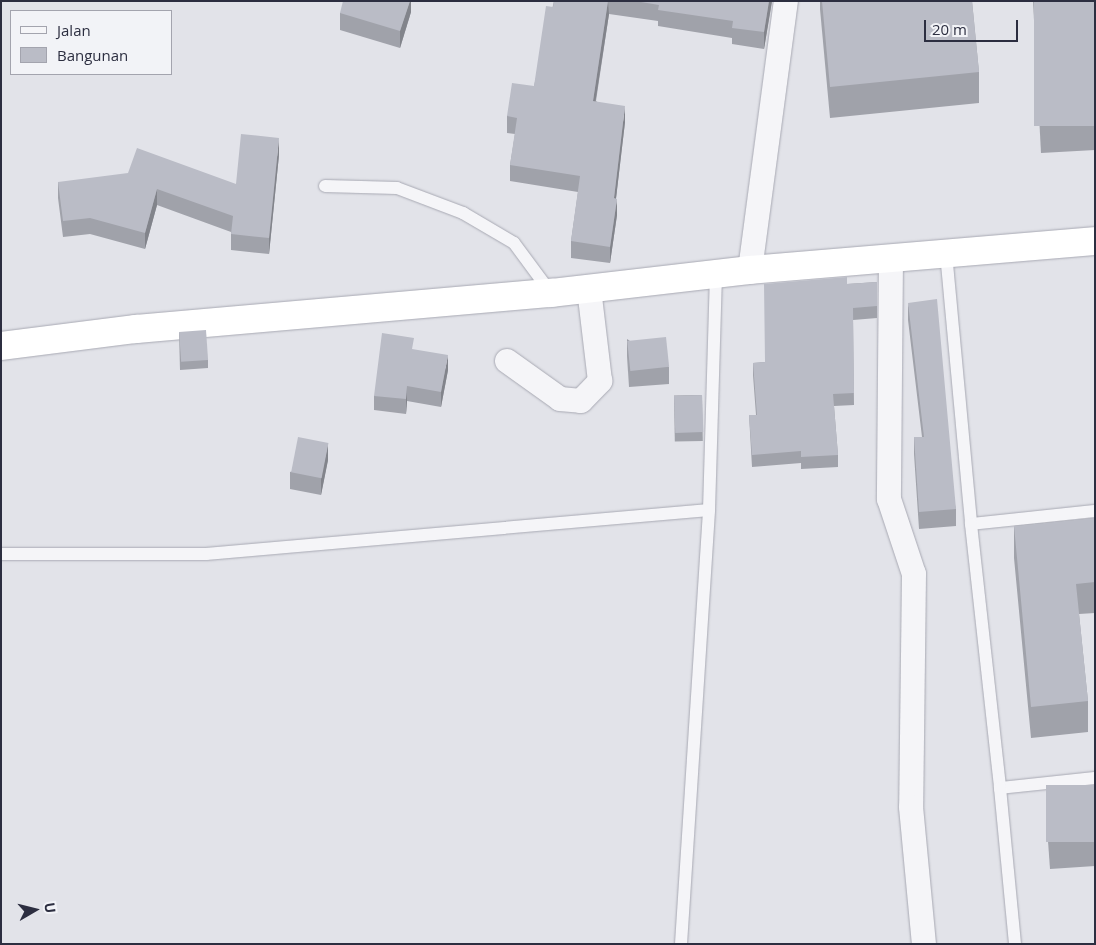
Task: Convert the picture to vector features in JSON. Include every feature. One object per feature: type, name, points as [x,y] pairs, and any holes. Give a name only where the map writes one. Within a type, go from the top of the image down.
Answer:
[{"type":"highway","points":[[1,346],[136,329],[551,293],[750,270],[1095,241]]},
{"type":"street","points":[[750,270],[786,1]]},
{"type":"street","points":[[891,258],[890,499],[914,574],[911,807],[924,944]]},
{"type":"street","points":[[507,361],[560,399],[581,401],[600,381],[589,289]]},
{"type":"lane","points":[[325,186],[398,188],[463,213],[514,242],[551,293]]},
{"type":"lane","points":[[946,253],[971,524],[1015,944]]},
{"type":"lane","points":[[681,944],[709,510],[716,274]]},
{"type":"lane","points":[[1,554],[206,554],[709,510]]},
{"type":"lane","points":[[971,524],[1095,511]]},
{"type":"lane","points":[[1000,788],[1095,778]]},
{"type":"building","points":[[343,1],[410,1],[400,31],[340,13]]},
{"type":"building","points":[[554,1],[608,1],[593,101],[625,106],[614,198],[617,199],[610,247],[571,241],[580,176],[510,165],[517,118],[507,116],[512,83],[534,86],[546,6],[553,7]]},
{"type":"building","points":[[635,1],[769,1],[764,32],[732,28],[733,21],[658,10],[659,5]]},
{"type":"building","points":[[822,1],[972,1],[979,72],[830,87]]},
{"type":"building","points":[[1034,1],[1095,1],[1095,126],[1034,126]]},
{"type":"building","points":[[241,134],[279,138],[269,238],[231,234],[233,216],[157,189],[145,233],[90,218],[63,221],[58,182],[128,173],[137,148],[236,184]]},
{"type":"building","points":[[847,277],[847,284],[877,282],[877,306],[853,308],[854,393],[833,394],[838,455],[801,457],[801,451],[752,455],[749,415],[757,415],[753,363],[765,362],[764,284]]},
{"type":"building","points":[[937,299],[956,509],[919,512],[914,437],[924,437],[908,303]]},
{"type":"building","points":[[206,330],[208,360],[181,362],[179,332]]},
{"type":"building","points":[[382,333],[414,338],[412,349],[448,355],[441,392],[407,386],[406,399],[374,396]]},
{"type":"building","points":[[666,337],[669,367],[630,371],[627,341]]},
{"type":"building","points":[[702,395],[703,432],[675,433],[674,396]]},
{"type":"building","points":[[298,437],[328,443],[322,478],[291,472]]},
{"type":"building","points":[[1095,518],[1095,582],[1076,584],[1088,701],[1031,707],[1014,526]]},
{"type":"building","points":[[1046,785],[1095,785],[1095,842],[1046,842]]}]
